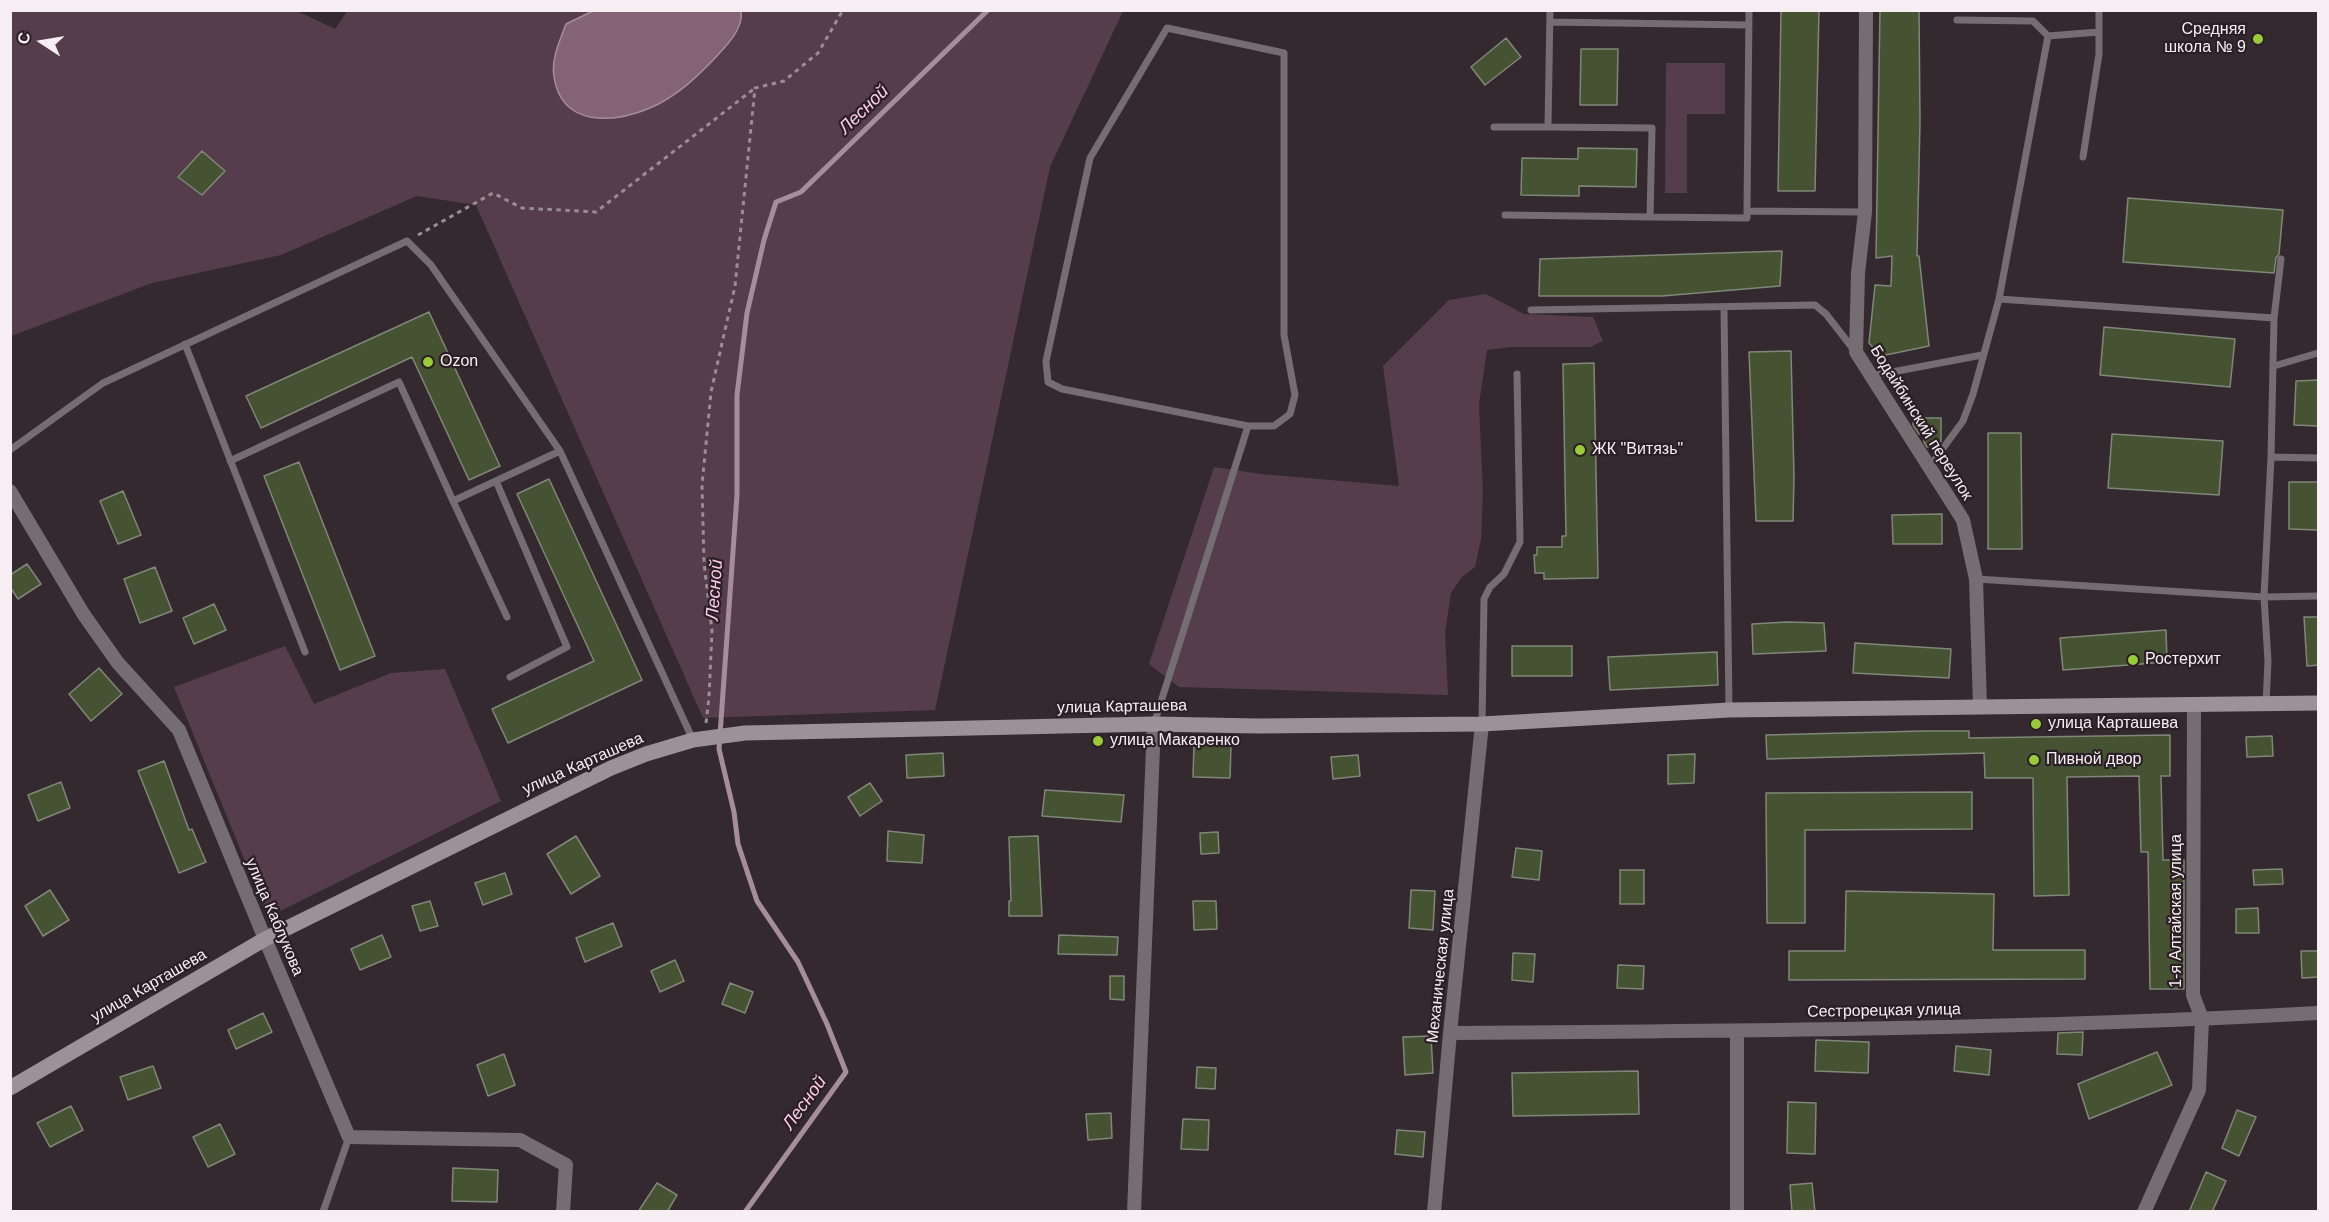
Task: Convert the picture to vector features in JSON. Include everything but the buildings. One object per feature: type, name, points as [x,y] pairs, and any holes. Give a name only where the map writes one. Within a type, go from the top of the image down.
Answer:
[{"type":"main road","name":"улица Карташева","points":[[10,1088],[265,939],[611,768],[646,754],[703,739],[745,733],[1154,724],[1258,726],[1482,724],[1729,710],[2319,703]]},
{"type":"street","name":"Бодайбинский переулок","points":[[1866,10],[1865,212],[1858,273],[1856,352],[1962,520],[1976,579],[1980,706]]},
{"type":"street","name":"улица Каблукова","points":[[10,491],[84,615],[118,663],[178,730],[349,1137]]},
{"type":"street","name":"1-я Алтайская улица","points":[[2144,1212],[2199,1090],[2202,1019],[2193,995],[2194,706]]},
{"type":"street","points":[[1134,1212],[1154,724]]},
{"type":"street","name":"Механическая улица","points":[[1434,1212],[1482,724]]},
{"type":"street","name":"Сестрорецкая улица","points":[[1450,1033],[1737,1031],[2202,1019],[2319,1013]]},
{"type":"street","points":[[1737,1031],[1737,1212]]},
{"type":"street","points":[[349,1137],[520,1140],[566,1165],[563,1212]]},
{"type":"lane","points":[[1548,127],[1550,10]]},
{"type":"lane","points":[[1506,215],[1747,218],[1749,10]]},
{"type":"lane","points":[[2083,157],[2099,54],[2099,10]]},
{"type":"lane","points":[[1957,20],[2034,21],[2048,36]]},
{"type":"lane","points":[[1550,22],[1749,24]]},
{"type":"lane","points":[[1167,28],[1284,53],[1284,335],[1295,395],[1290,414],[1274,426],[1248,426],[1062,389],[1048,382],[1047,361],[1090,158],[1167,28]]},
{"type":"lane","points":[[2048,36],[2099,32]]},
{"type":"lane","points":[[1930,466],[1963,421],[1973,394],[1999,299],[2048,36]]},
{"type":"lane","points":[[1494,127],[1652,128],[1650,217]]},
{"type":"lane","points":[[1747,211],[1865,212]]},
{"type":"lane","points":[[10,450],[103,382],[407,241],[431,266],[560,451],[703,739]]},
{"type":"lane","points":[[2266,704],[2268,661],[2264,597],[2271,457],[2274,318],[2281,259]]},
{"type":"lane","points":[[1999,299],[2274,318]]},
{"type":"lane","points":[[1532,310],[1815,305],[1826,314],[1856,352]]},
{"type":"lane","points":[[1724,306],[1729,710]]},
{"type":"lane","points":[[184,344],[305,652]]},
{"type":"lane","points":[[2274,366],[2319,353]]},
{"type":"lane","points":[[1871,376],[1982,355]]},
{"type":"lane","points":[[1482,724],[1484,599],[1490,587],[1504,574],[1520,542],[1517,374]]},
{"type":"lane","points":[[230,461],[399,382],[507,617]]},
{"type":"lane","points":[[1154,724],[1248,426]]},
{"type":"lane","points":[[453,501],[560,451]]},
{"type":"lane","points":[[2271,457],[2319,458]]},
{"type":"lane","points":[[496,481],[567,647],[510,678]]},
{"type":"lane","points":[[1976,579],[2264,597],[2319,596]]},
{"type":"lane","points":[[323,1212],[349,1137]]},
{"type":"path","points":[[407,241],[493,193],[522,208],[596,212],[755,88],[784,81],[818,53],[843,10]]},
{"type":"path","points":[[703,739],[710,698],[712,631],[704,563],[702,485],[711,392],[735,286],[755,88]]},
{"type":"shaded area","points":[[348,10],[1123,11],[1050,167],[935,710],[703,718],[476,205],[417,196],[281,255],[152,283],[11,336],[11,11],[297,11],[335,29]]},
{"type":"shaded area","points":[[593,11],[741,11],[741,17],[734,36],[686,86],[650,108],[621,117],[606,118],[578,113],[567,105],[559,94],[553,70],[566,24]]},
{"type":"shaded area","points":[[1666,63],[1725,63],[1725,114],[1687,114],[1687,193],[1665,193]]},
{"type":"shaded area","points":[[1486,294],[1524,314],[1593,317],[1603,341],[1590,347],[1512,347],[1487,350],[1479,404],[1483,493],[1481,539],[1475,567],[1461,578],[1451,593],[1445,633],[1448,695],[1179,687],[1149,664],[1214,467],[1261,474],[1399,486],[1383,366],[1449,300]]},
{"type":"shaded area","points":[[285,646],[314,704],[391,673],[445,669],[501,801],[268,917],[174,687]]},
{"type":"waterway","name":"Лесной","points":[[745,1212],[846,1072],[798,962],[757,901],[738,844],[734,812],[719,749],[737,495],[737,395],[747,313],[764,240],[776,202],[801,192],[988,10]]},
{"type":"place","name":"Средняя школа № 9","points":[[2258,39]]},
{"type":"place","name":"Ozon","points":[[428,362]]},
{"type":"place","name":"ЖК \"Витязь\"","points":[[1580,450]]},
{"type":"place","name":"Ростерхит","points":[[2133,660]]},
{"type":"place","name":"улица Карташева","points":[[2036,724]]},
{"type":"place","name":"улица Макаренко","points":[[1098,741]]},
{"type":"place","name":"Пивной двор","points":[[2034,760]]}]
